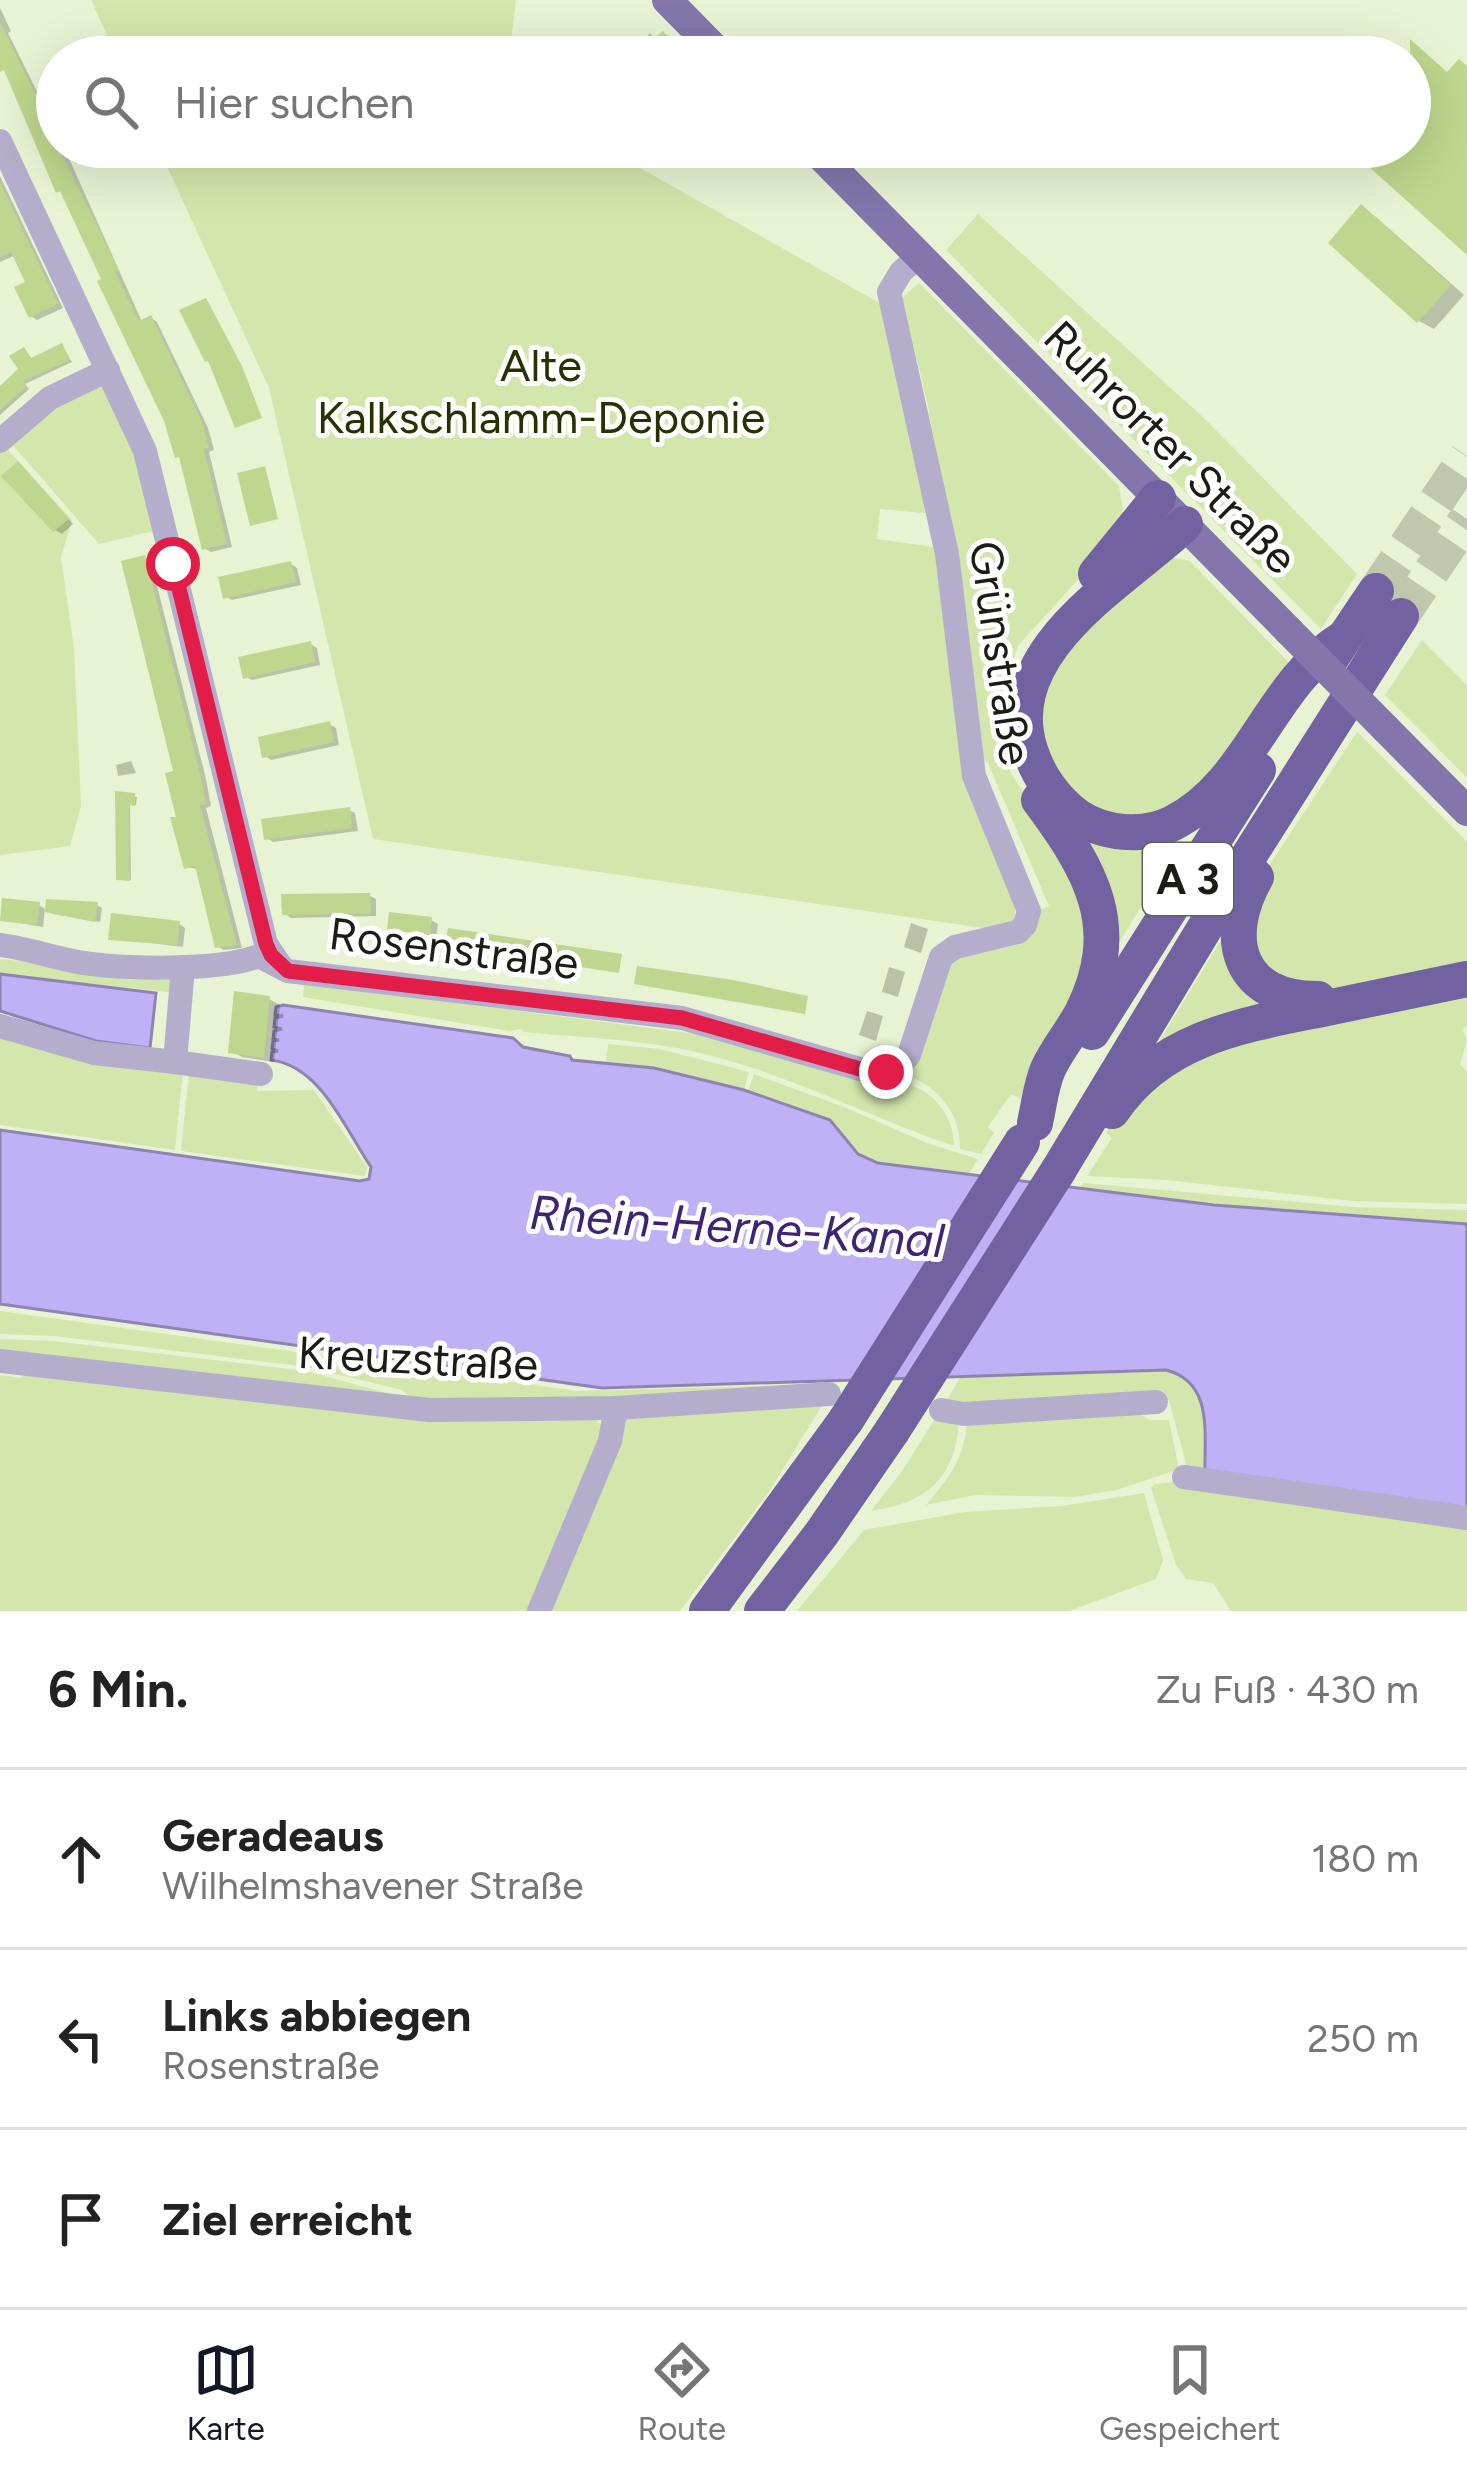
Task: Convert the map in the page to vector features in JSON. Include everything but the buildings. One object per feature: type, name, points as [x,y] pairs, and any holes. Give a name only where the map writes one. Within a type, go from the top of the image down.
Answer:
[{"type":"highway","points":[[1172,511],[1052,646],[1034,674],[1024,712],[1028,743],[1036,769],[1073,813],[1107,829],[1134,832],[1173,824],[1225,782],[1299,673],[1344,638]]},
{"type":"highway","points":[[1029,1133],[1046,1071],[1092,989],[1103,929],[1084,866],[1016,765],[1007,699],[1026,650],[1172,511]]},
{"type":"highway","name":"A 3","points":[[707,1611],[837,1407],[1029,1133],[1344,638],[1389,604],[1309,761],[1058,1171],[892,1431],[761,1611]]},
{"type":"highway","points":[[1309,761],[1301,804],[1240,908],[1237,932],[1250,974],[1267,991],[1315,1000],[1467,969]]},
{"type":"highway","points":[[1058,1171],[1154,1065],[1196,1040],[1235,1025],[1467,980]]},
{"type":"main road","points":[[667,0],[702,36]]},
{"type":"main road","name":"Ruhrorter Straße","points":[[833,168],[1467,811]]},
{"type":"street","points":[[0,141],[146,451],[266,944],[280,966]]},
{"type":"street","name":"Grünstraße","points":[[896,1069],[909,1055],[941,957],[955,947],[1018,932],[1029,911],[974,776],[946,554],[890,292],[895,280],[919,256]]},
{"type":"street","points":[[0,441],[50,398],[108,370]]},
{"type":"street","name":"Rosenstraße","points":[[0,945],[68,960],[183,968],[227,965],[259,956],[288,971],[682,1018],[874,1073],[896,1069]]},
{"type":"street","points":[[175,1061],[183,968]]},
{"type":"street","points":[[0,1026],[94,1053],[261,1074]]},
{"type":"street","name":"Kreuzstraße","points":[[0,1361],[413,1409],[837,1407]]},
{"type":"street","points":[[941,1410],[964,1414],[1156,1402]]},
{"type":"street","points":[[539,1611],[610,1441],[616,1408]]},
{"type":"street","points":[[1184,1477],[1467,1518]]},
{"type":"green space","points":[[91,0],[516,0],[512,36],[107,36]]},
{"type":"green space","name":"Alte Kalkschlamm-Deponie","points":[[168,168],[640,168],[885,306],[934,514],[880,509],[877,539],[940,548],[965,769],[1015,900],[1015,921],[997,930],[373,839],[269,388]]},
{"type":"green space","points":[[978,214],[1205,419],[1357,574],[1321,629],[946,250]]},
{"type":"green space","points":[[919,283],[1119,486],[1123,510],[1120,525],[1091,565],[1018,646],[1004,682],[999,716],[1008,768],[1076,876],[1091,960],[1056,1041],[1020,1099],[1011,1094],[988,1127],[994,1133],[981,1154],[960,1149],[957,1124],[946,1104],[908,1075],[945,965],[1021,944],[1032,935],[1036,912],[1049,906],[988,763],[975,750],[953,547],[928,406],[902,298]]},
{"type":"green space","points":[[107,376],[162,529],[99,544],[11,443],[55,401]]},
{"type":"green space","points":[[0,441],[72,520],[61,557],[74,649],[81,806],[70,846],[0,855]]},
{"type":"green space","points":[[1159,560],[1190,561],[1294,668],[1243,745],[1163,816],[1103,818],[1045,766],[1042,679],[1058,651]]},
{"type":"green space","points":[[1422,640],[1467,685],[1467,778],[1385,695]]},
{"type":"green space","points":[[1357,732],[1467,842],[1467,963],[1316,993],[1270,984],[1244,932],[1255,887]]},
{"type":"green space","points":[[1071,827],[1185,834],[1110,958]]},
{"type":"green space","points":[[1221,940],[1233,973],[1274,1008],[1154,1050]]},
{"type":"green space","points":[[0,959],[167,976],[177,993],[0,974]]},
{"type":"green space","points":[[304,983],[719,1037],[901,1088],[905,1083],[940,1106],[954,1146],[765,1072],[700,1053],[509,1031],[303,997]]},
{"type":"green space","points":[[1467,987],[1467,1027],[1463,1029],[1467,1041],[1460,1064],[1467,1072],[1467,1204],[1353,1201],[1087,1176],[1112,1138],[1106,1133],[1125,1104],[1198,1049]]},
{"type":"green space","points":[[0,1031],[183,1071],[175,1150],[0,1125]]},
{"type":"green space","points":[[608,1044],[660,1049],[749,1072],[744,1090],[655,1068],[606,1062]]},
{"type":"green space","points":[[189,1072],[258,1080],[257,1091],[314,1090],[367,1167],[365,1176],[181,1151]]},
{"type":"green space","points":[[754,1074],[978,1159],[968,1175],[865,1159],[830,1120],[748,1091]]},
{"type":"green space","points":[[1083,1183],[1353,1207],[1467,1210],[1467,1224],[1079,1189]]},
{"type":"green space","points":[[0,1311],[577,1391],[826,1384],[827,1391],[418,1404],[402,1390],[307,1367],[54,1336],[0,1334]]},
{"type":"green space","points":[[0,1339],[306,1371],[405,1398],[0,1356]]},
{"type":"green space","points":[[34,1369],[591,1416],[603,1426],[602,1441],[531,1611],[0,1611],[0,1375],[21,1378]]},
{"type":"green space","points":[[1153,1369],[1188,1380],[1197,1392],[1205,1421],[1205,1473],[1188,1471],[1169,1401],[1160,1393],[943,1406],[962,1375]]},
{"type":"green space","points":[[826,1399],[770,1490],[680,1611],[545,1611],[623,1418]]},
{"type":"green space","points":[[1136,1412],[1150,1420],[1169,1420],[1179,1469],[1116,1490],[1075,1497],[976,1495],[926,1505],[954,1467],[967,1423]]},
{"type":"green space","points":[[938,1414],[959,1420],[957,1441],[944,1473],[935,1485],[908,1502],[871,1511],[902,1471]]},
{"type":"green space","points":[[1184,1481],[1467,1523],[1467,1611],[1231,1611],[1213,1583],[1186,1579],[1176,1565],[1151,1488]]},
{"type":"green space","points":[[1144,1493],[1163,1560],[1156,1579],[1069,1611],[797,1611],[864,1530],[965,1512],[1062,1506]]},
{"type":"water","points":[[0,974],[156,993],[150,1048],[96,1041],[0,1011]]},
{"type":"water","name":"Rhein-Herne-Kanal","points":[[276,1007],[513,1038],[523,1047],[572,1060],[654,1068],[744,1090],[830,1120],[858,1154],[878,1163],[1214,1205],[1467,1224],[1467,1512],[1205,1473],[1205,1426],[1199,1398],[1181,1376],[1166,1370],[602,1388],[0,1304],[0,1130],[369,1179],[371,1167],[318,1086],[289,1065],[271,1060],[272,1052],[278,1051],[272,1049],[273,1041],[279,1040],[273,1039],[274,1031],[282,1029],[274,1027],[275,1018],[283,1016],[275,1015]]},
{"type":"tunnel","points":[[1376,591],[1467,456]]},
{"type":"tunnel","points":[[1401,616],[1467,519]]},
{"type":"route","points":[[173,564],[266,944],[280,966],[288,971],[682,1018],[874,1073],[886,1072]]}]
